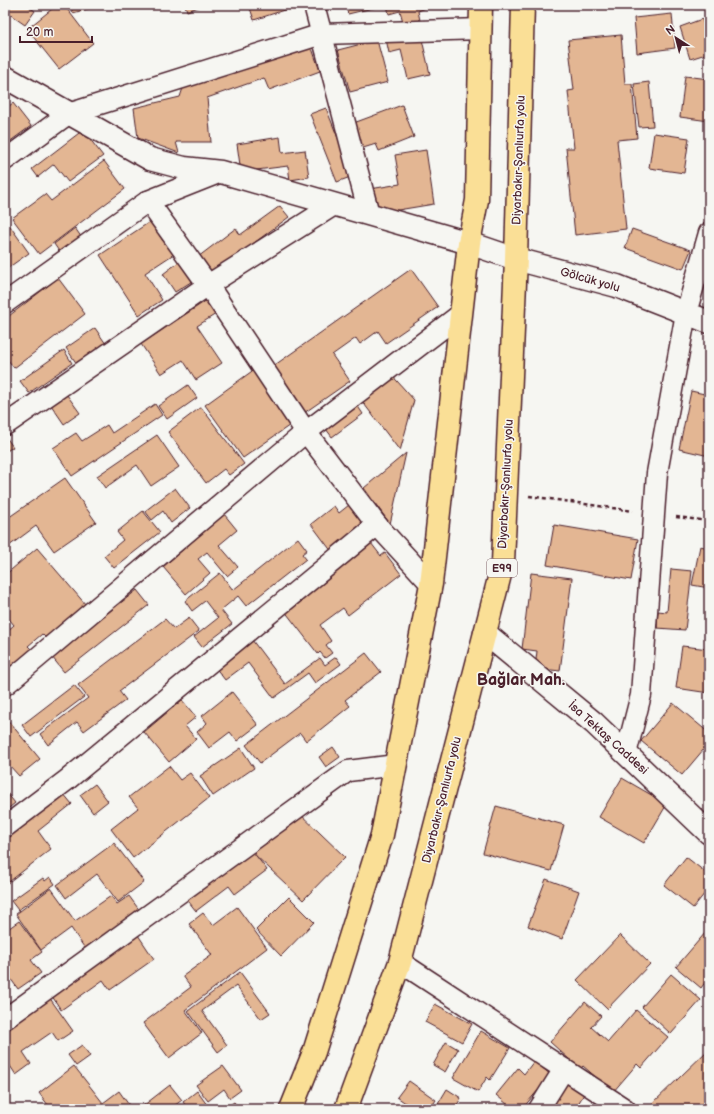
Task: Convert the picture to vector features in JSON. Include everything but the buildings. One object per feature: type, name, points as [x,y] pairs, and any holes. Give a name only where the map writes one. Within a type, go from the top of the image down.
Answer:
[{"type":"highway","points":[[291,1109],[314,1052],[382,835],[431,584],[469,243],[477,200],[481,29],[480,5]]},
{"type":"highway","name":"Diyarbakır-Şanlıurfa yolu","points":[[346,1109],[400,962],[503,563],[516,259],[524,5]]},
{"type":"street","points":[[314,5],[369,214]]},
{"type":"street","points":[[5,160],[68,114],[322,34],[481,29]]},
{"type":"street","name":"Gölcük yolu","points":[[5,77],[150,159],[184,168],[221,172],[469,243],[516,259],[616,286],[709,322]]},
{"type":"street","points":[[5,303],[148,201],[221,172]]},
{"type":"street","points":[[148,201],[208,285],[306,432],[377,525],[431,584]]},
{"type":"street","points":[[5,425],[208,285],[334,204]]},
{"type":"street","points":[[626,754],[641,695],[657,473],[686,313],[709,232]]},
{"type":"street","points":[[5,685],[306,432],[461,314]]},
{"type":"street","points":[[5,827],[67,780],[377,525]]},
{"type":"street","name":"İsa Tektaş Caddesi","points":[[485,633],[594,723],[709,833]]},
{"type":"street","points":[[5,1019],[348,771],[396,765]]},
{"type":"street","points":[[400,962],[625,1109]]},
{"type":"street","points":[[539,1109],[564,1069]]},
{"type":"path","points":[[506,493],[709,521]]},
{"type":"district","name":"Bağlar Mah.","points":[[521,680]]}]
